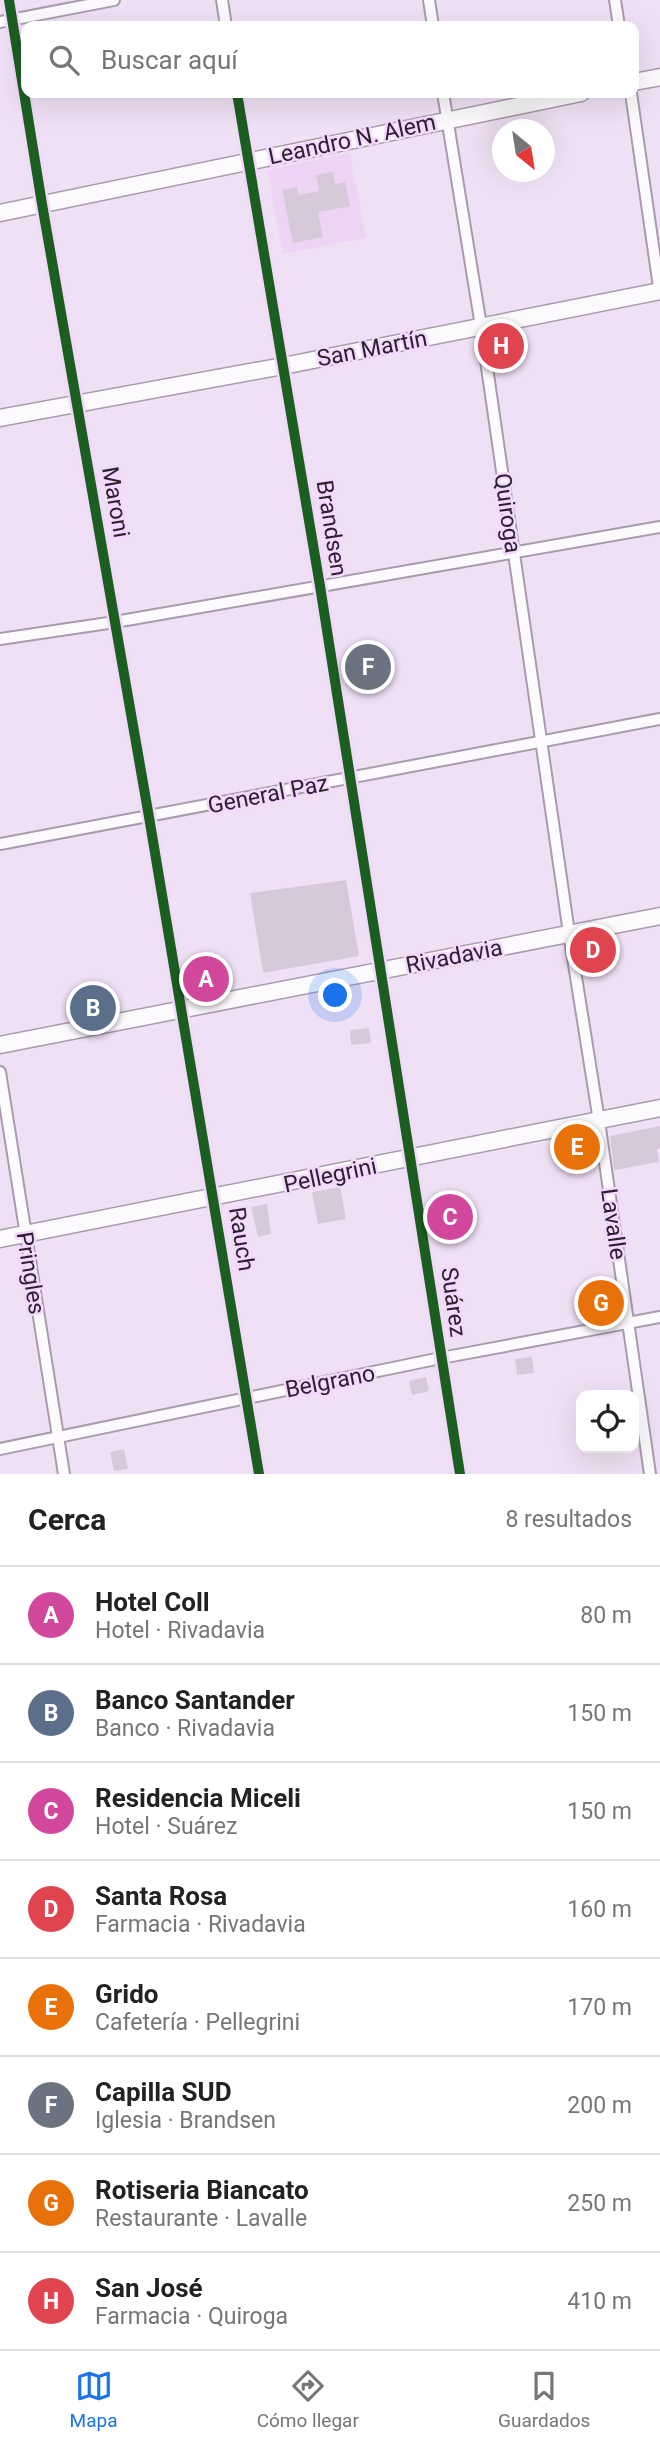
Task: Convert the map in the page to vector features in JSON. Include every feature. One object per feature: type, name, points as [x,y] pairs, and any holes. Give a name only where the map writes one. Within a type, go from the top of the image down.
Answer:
[{"type":"main road","points":[[639,81],[660,77]]},
{"type":"main road","name":"Leandro N. Alem","points":[[0,213],[555,98]]},
{"type":"main road","name":"San Martín","points":[[0,418],[284,366],[660,292]]},
{"type":"main road","name":"Rivadavia","points":[[0,1045],[660,916]]},
{"type":"main road","name":"Pellegrini","points":[[0,1239],[660,1108]]},
{"type":"street","name":"Maroni","points":[[9,0],[21,75]]},
{"type":"street","points":[[0,22],[114,0]]},
{"type":"street","points":[[222,0],[225,21]]},
{"type":"street","points":[[429,0],[432,21]]},
{"type":"street","points":[[615,0],[619,21]]},
{"type":"street","name":"Maroni","points":[[25,98],[181,1010]]},
{"type":"street","name":"Brandsen","points":[[238,98],[382,971]]},
{"type":"street","name":"Quiroga","points":[[444,98],[481,326],[569,933]]},
{"type":"street","points":[[632,98],[660,292]]},
{"type":"street","points":[[0,639],[115,622],[660,527]]},
{"type":"street","name":"General Paz","points":[[0,844],[660,719]]},
{"type":"street","name":"Lavalle","points":[[569,933],[650,1474]]},
{"type":"street","name":"Suárez","points":[[382,971],[460,1474]]},
{"type":"street","name":"Rauch","points":[[181,1010],[259,1474]]},
{"type":"street","name":"Pringles","points":[[0,1072],[64,1474]]},
{"type":"street","name":"Belgrano","points":[[0,1448],[441,1358],[660,1317]]},
{"type":"shaded area","points":[[350,153],[366,238],[283,254],[267,170]]},
{"type":"building","points":[[333,172],[335,184],[345,182],[350,206],[318,212],[323,237],[293,243],[282,190],[297,187],[299,195],[319,191],[316,175]]},
{"type":"building","points":[[346,880],[359,956],[263,973],[250,893]]},
{"type":"building","points":[[369,1028],[371,1043],[351,1045],[350,1030]]},
{"type":"building","points":[[660,1126],[660,1149],[657,1149],[659,1162],[614,1170],[610,1136]]},
{"type":"building","points":[[340,1187],[346,1219],[318,1224],[312,1192]]},
{"type":"building","points":[[267,1204],[271,1234],[258,1237],[251,1207]]},
{"type":"building","points":[[607,1292],[612,1308],[594,1313],[589,1298]]},
{"type":"building","points":[[532,1357],[534,1373],[517,1375],[515,1359]]},
{"type":"building","points":[[426,1377],[429,1391],[412,1395],[409,1381]]},
{"type":"building","points":[[124,1449],[128,1469],[114,1471],[110,1452]]},
{"type":"cycle path","points":[[9,0],[21,74]]},
{"type":"cycle path","points":[[25,98],[259,1474]]},
{"type":"cycle path","points":[[238,98],[320,586],[460,1474]]},
{"type":"place","name":"San José","points":[[501,346]]},
{"type":"place","name":"Capilla SUD","points":[[368,667]]},
{"type":"place","name":"Santa Rosa","points":[[593,950]]},
{"type":"place","name":"Hotel Coll","points":[[206,979]]},
{"type":"place","name":"Banco Santander","points":[[93,1008]]},
{"type":"place","name":"Grido","points":[[577,1147]]},
{"type":"place","name":"Residencia Miceli","points":[[450,1217]]},
{"type":"place","name":"Rotiseria Biancato","points":[[601,1303]]}]
